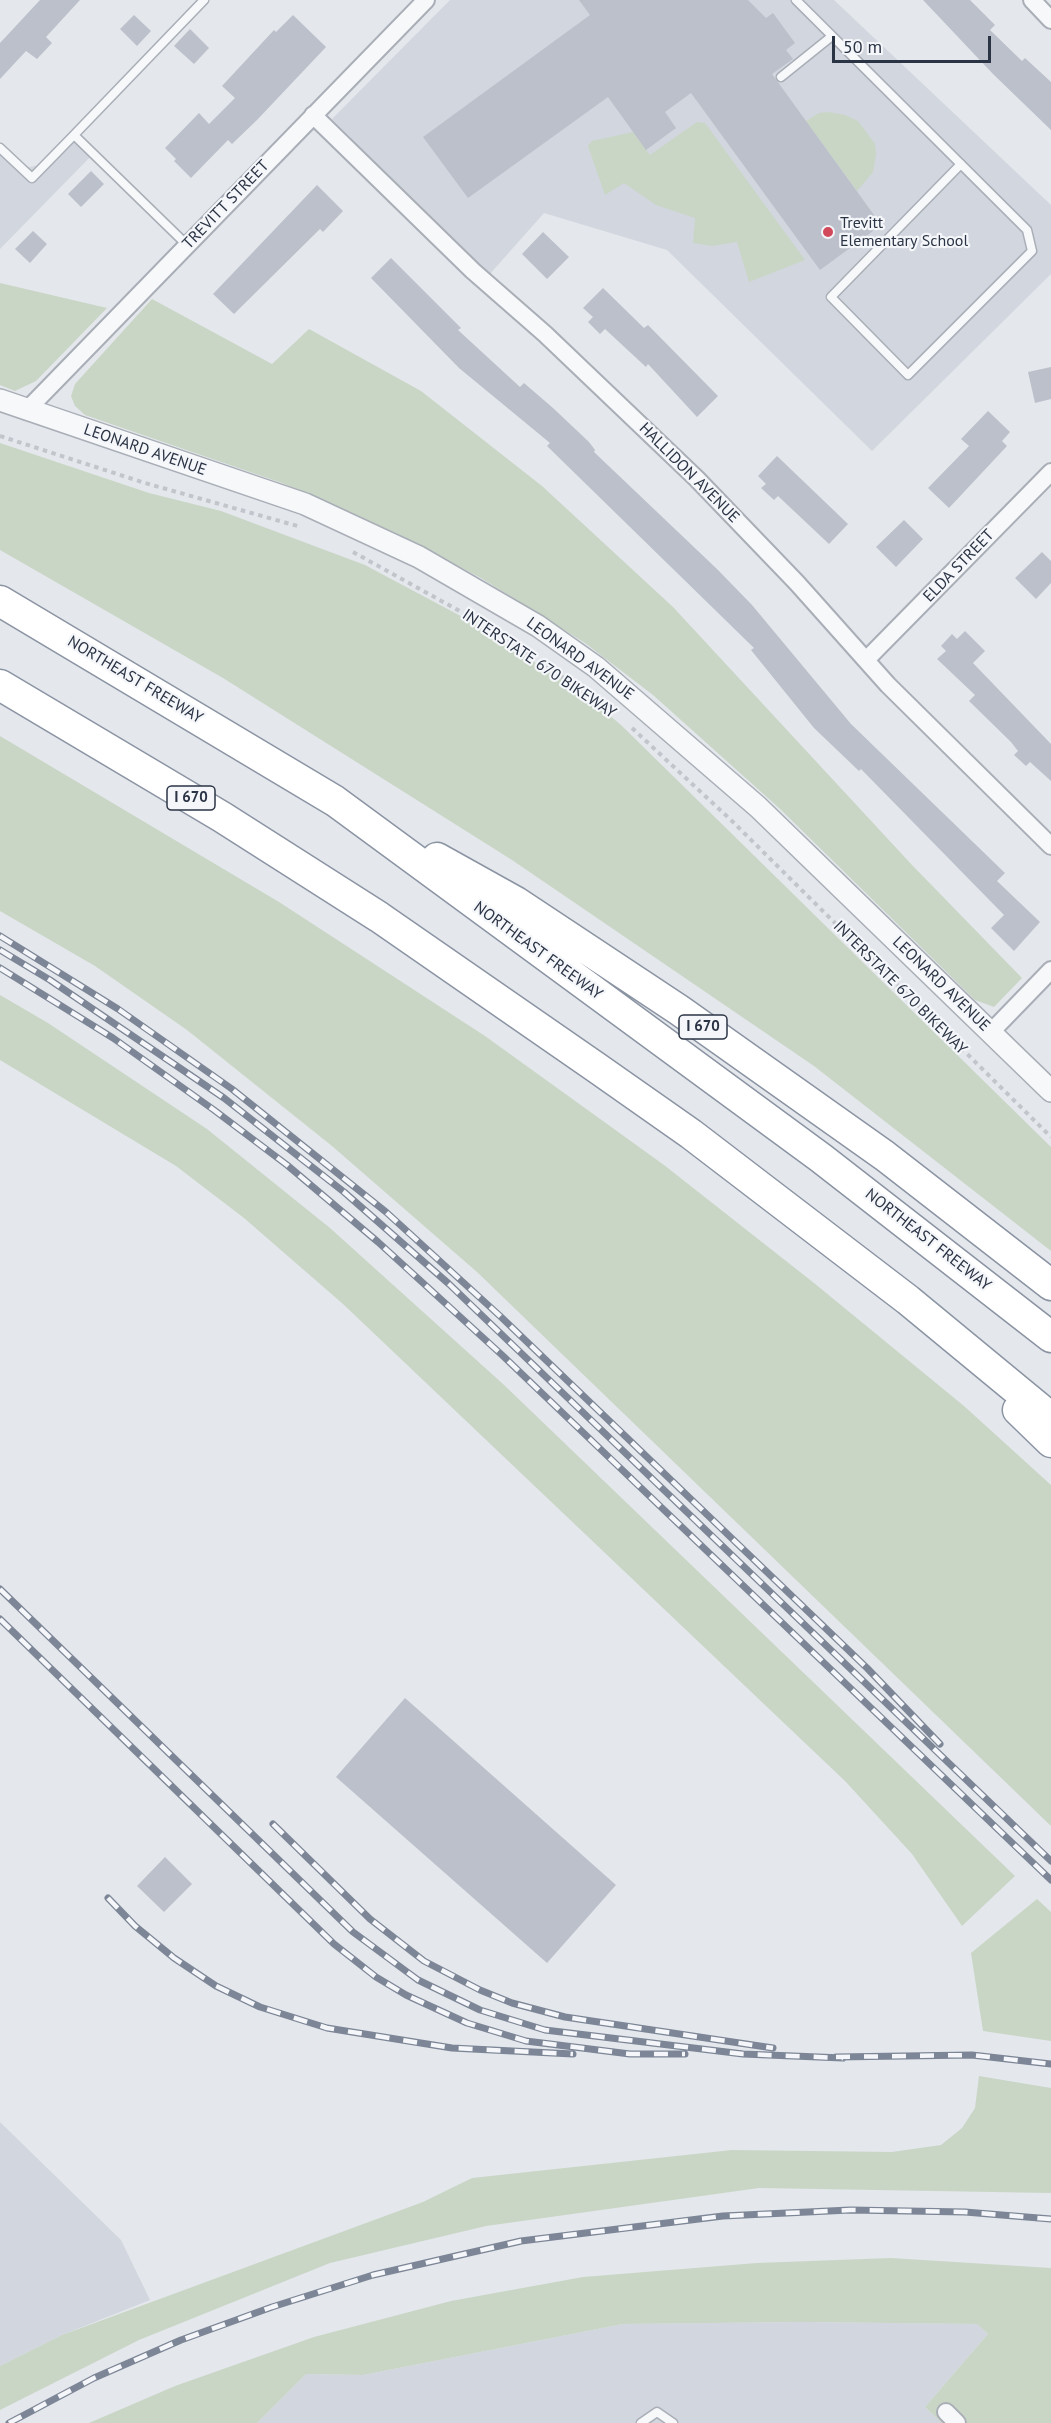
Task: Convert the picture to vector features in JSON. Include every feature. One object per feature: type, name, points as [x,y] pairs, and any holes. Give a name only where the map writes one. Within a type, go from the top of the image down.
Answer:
[{"type":"highway","name":"NORTHEAST FREEWAY","points":[[0,601],[335,801],[821,1158],[1051,1337]]},
{"type":"highway","name":"I 670","points":[[0,685],[222,817],[379,917],[691,1134],[908,1300],[1051,1418]]},
{"type":"highway","name":"I 670","points":[[335,801],[516,902],[679,1010],[885,1156],[1051,1285]]},
{"type":"highway","points":[[908,1300],[1051,1442]]},
{"type":"street","name":"TREVITT STREET","points":[[26,411],[426,0]]},
{"type":"street","points":[[1032,0],[1051,20]]},
{"type":"street","name":"HALLIDON AVENUE","points":[[313,115],[473,272],[545,334],[697,479],[789,574],[866,660],[1051,846]]},
{"type":"street","name":"LEONARD AVENUE","points":[[0,400],[26,411],[305,504],[419,557],[538,626],[596,667],[716,769],[1051,1091]]},
{"type":"street","name":"ELDA STREET","points":[[866,660],[1051,472]]},
{"type":"street","points":[[991,1032],[1051,970]]},
{"type":"lane","points":[[0,148],[32,178],[204,0]]},
{"type":"lane","points":[[796,0],[1027,230],[1032,251],[908,375],[831,297],[960,164]]},
{"type":"lane","points":[[782,77],[832,36]]},
{"type":"lane","points":[[74,135],[187,245]]},
{"type":"lane","points":[[641,2423],[657,2412],[673,2423]]},
{"type":"path","points":[[0,436],[144,483],[307,529]]},
{"type":"path","name":"INTERSTATE 670 BIKEWAY","points":[[349,549],[483,624],[615,713]]},
{"type":"path","name":"INTERSTATE 670 BIKEWAY","points":[[623,721],[732,821],[1051,1137]]},
{"type":"shaded area","name":"Trevitt Elementary School","points":[[450,0],[834,0],[1051,205],[1051,274],[872,451],[667,250],[544,213],[489,275],[332,119]]},
{"type":"shaded area","points":[[78,133],[96,151],[0,249],[0,150],[22,169],[39,165]]},
{"type":"shaded area","points":[[0,2122],[121,2240],[150,2300],[62,2335],[0,2366]]},
{"type":"shaded area","points":[[801,2322],[977,2324],[988,2334],[925,2407],[942,2423],[257,2423],[306,2374],[363,2375],[623,2324]]},
{"type":"green space","points":[[819,113],[845,115],[858,121],[875,144],[873,172],[857,191],[806,121]]},
{"type":"green space","points":[[697,122],[705,123],[805,260],[749,282],[737,242],[712,246],[693,243],[695,218],[656,205],[624,183],[605,195],[588,146],[592,141],[633,132],[650,155]]},
{"type":"green space","points":[[0,283],[107,308],[36,381],[15,391],[0,385]]},
{"type":"green space","points":[[152,299],[272,364],[309,329],[421,391],[542,486],[673,607],[912,865],[1022,978],[994,1007],[975,1000],[779,808],[653,695],[585,643],[481,578],[391,531],[282,483],[85,415],[75,406],[71,396],[75,384]]},
{"type":"green space","points":[[0,443],[149,493],[221,511],[365,565],[470,621],[583,693],[621,725],[1051,1147],[1051,1251],[814,1066],[512,860],[223,678],[0,550]]},
{"type":"green space","points":[[0,736],[279,902],[485,1036],[664,1165],[814,1283],[964,1406],[1051,1485],[1051,1826],[477,1272],[332,1146],[187,1030],[95,966],[0,911]]},
{"type":"green space","points":[[0,995],[48,1023],[207,1129],[330,1228],[503,1384],[1015,1876],[962,1926],[912,1854],[845,1781],[343,1304],[244,1218],[176,1166],[0,1060]]},
{"type":"green space","points":[[1037,1899],[1051,1912],[1051,2041],[983,2031],[971,1953]]},
{"type":"green space","points":[[979,2076],[1051,2088],[1051,2193],[759,2188],[486,2226],[330,2263],[139,2340],[0,2410],[0,2366],[62,2335],[423,2202],[472,2178],[732,2150],[892,2152],[941,2145],[962,2128],[975,2108]]},
{"type":"green space","points":[[891,2258],[1051,2268],[1051,2423],[942,2423],[925,2407],[988,2334],[977,2324],[801,2322],[623,2324],[363,2375],[306,2374],[257,2423],[89,2423],[175,2386],[314,2337],[451,2301],[583,2277],[757,2263]]},
{"type":"building","points":[[40,0],[80,0],[46,37],[52,43],[37,59],[26,51],[0,79],[0,43]]},
{"type":"building","points":[[579,0],[748,0],[766,18],[773,13],[795,43],[786,50],[793,59],[772,74],[874,215],[866,221],[873,231],[820,270],[691,93],[665,112],[676,128],[646,150],[608,97],[468,198],[423,137],[590,15]]},
{"type":"building","points":[[923,0],[970,0],[995,25],[990,30],[1022,61],[1025,58],[1051,82],[1051,130],[993,74]]},
{"type":"building","points":[[134,15],[151,31],[137,46],[120,29]]},
{"type":"building","points":[[293,15],[326,47],[257,120],[232,144],[228,140],[191,178],[165,148],[199,113],[209,124],[235,98],[222,86],[274,30],[276,32]]},
{"type":"building","points":[[190,29],[209,48],[194,64],[174,46]]},
{"type":"building","points":[[91,171],[104,184],[81,207],[68,194]]},
{"type":"building","points":[[317,185],[343,211],[323,232],[320,229],[234,314],[213,294]]},
{"type":"building","points":[[33,231],[47,244],[30,263],[15,249]]},
{"type":"building","points":[[543,232],[569,257],[547,279],[522,254]]},
{"type":"building","points":[[391,258],[461,328],[458,330],[520,387],[524,383],[553,408],[589,442],[594,452],[718,570],[752,605],[851,724],[1005,873],[997,881],[1040,922],[1014,951],[991,928],[1004,915],[861,769],[859,771],[814,728],[751,650],[754,648],[547,446],[550,443],[459,368],[371,278]]},
{"type":"building","points":[[603,288],[644,328],[648,325],[718,396],[697,417],[648,364],[646,367],[605,329],[600,334],[588,322],[593,317],[583,308]]},
{"type":"building","points":[[1051,367],[1051,399],[1035,403],[1028,372]]},
{"type":"building","points":[[988,411],[1010,432],[1002,441],[1007,446],[949,508],[928,488],[969,446],[961,439]]},
{"type":"building","points":[[777,456],[848,524],[829,544],[778,496],[774,500],[761,488],[766,484],[758,476]]},
{"type":"building","points":[[904,520],[923,539],[896,567],[876,547]]},
{"type":"building","points":[[1042,552],[1051,561],[1051,583],[1036,599],[1015,578]]},
{"type":"building","points":[[965,631],[985,651],[973,663],[1051,744],[1051,781],[1030,762],[1026,766],[1014,755],[1018,751],[1011,742],[969,701],[975,695],[937,659],[946,651],[941,646],[952,634],[957,639]]},
{"type":"building","points":[[405,1698],[616,1885],[547,1963],[336,1777]]},
{"type":"building","points":[[165,1857],[192,1884],[164,1912],[137,1886]]},
{"type":"railway","points":[[0,936],[118,1009],[232,1089],[386,1212],[500,1316],[867,1668],[940,1744]]},
{"type":"railway","points":[[0,950],[50,980],[224,1098],[344,1192],[449,1284],[1051,1861]]},
{"type":"railway","points":[[0,968],[113,1038],[214,1110],[287,1165],[378,1242],[502,1355],[1051,1880]]},
{"type":"railway","points":[[0,1589],[353,1932],[418,1980],[480,2010],[545,2030],[743,2054],[843,2058]]},
{"type":"railway","points":[[0,1619],[334,1944],[376,1977],[406,1995],[467,2023],[526,2041],[630,2054],[685,2054]]},
{"type":"railway","points":[[273,1824],[370,1919],[424,1961],[480,1990],[512,2003],[565,2017],[773,2048]]},
{"type":"railway","points":[[108,1898],[135,1926],[174,1958],[216,1986],[260,2007],[327,2028],[452,2048],[573,2054]]},
{"type":"railway","points":[[836,2057],[972,2055],[1051,2064]]},
{"type":"railway","points":[[9,2423],[94,2378],[181,2340],[272,2307],[373,2275],[521,2241],[723,2216],[850,2210],[965,2212],[1051,2219]]},
{"type":"place","name":"Trevitt Elementary School","points":[[828,232]]}]
